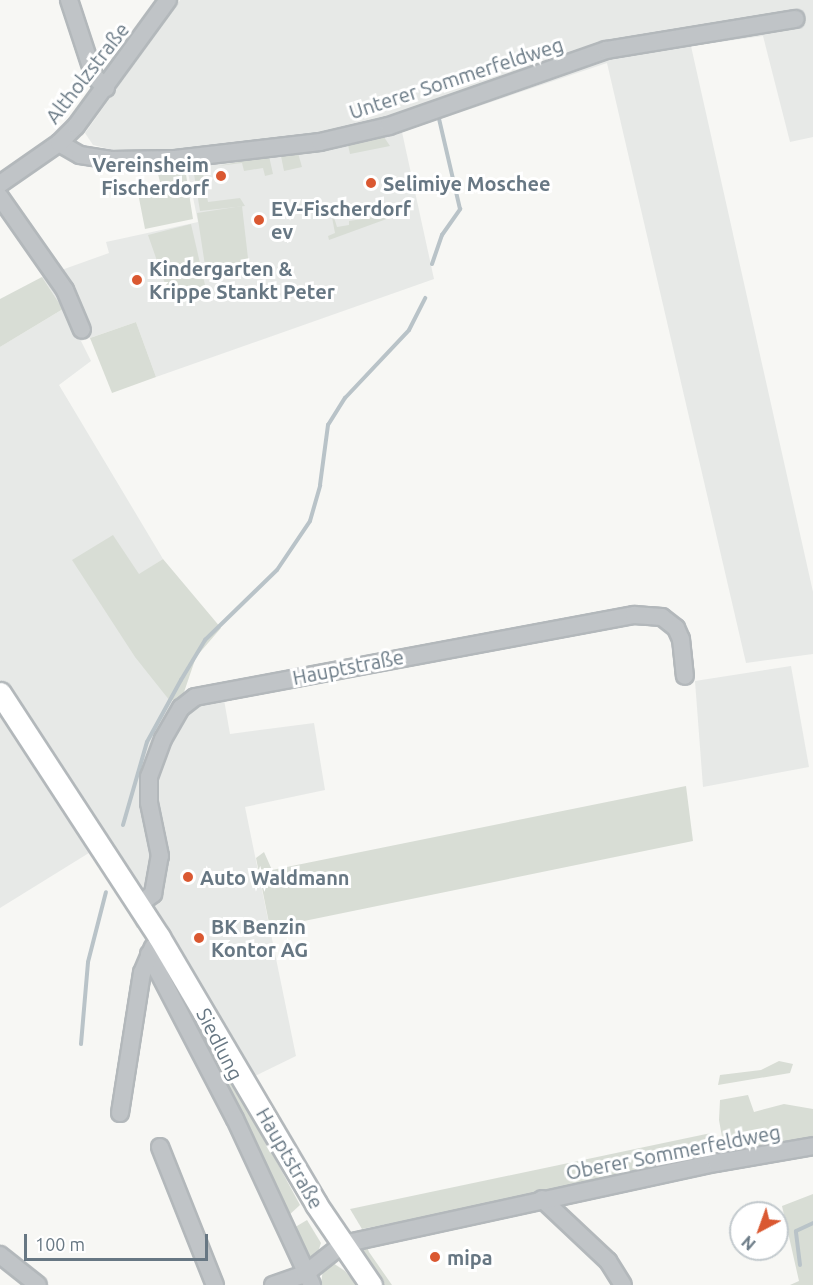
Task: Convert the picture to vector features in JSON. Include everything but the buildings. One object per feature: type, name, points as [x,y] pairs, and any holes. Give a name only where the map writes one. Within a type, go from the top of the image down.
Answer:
[{"type":"main road","name":"Hauptstraße","points":[[0,693],[138,905],[154,945],[371,1285]]},
{"type":"street","points":[[69,0],[94,76],[106,88]]},
{"type":"street","name":"Altholzstraße","points":[[0,184],[59,143],[106,88],[168,0]]},
{"type":"street","name":"Unterer Sommerfeldweg","points":[[59,143],[80,155],[120,160],[175,159],[320,142],[389,126],[606,50],[795,19]]},
{"type":"street","points":[[0,197],[65,290],[82,330]]},
{"type":"street","name":"Hauptstraße","points":[[138,905],[153,894],[160,856],[149,803],[149,777],[163,739],[181,708],[195,697],[505,637],[643,615],[662,617],[676,628],[681,639],[685,676]]},
{"type":"street","points":[[120,1113],[142,974],[154,945]]},
{"type":"street","name":"Siedlung","points":[[154,945],[231,1111],[303,1279]]},
{"type":"street","name":"Oberer Sommerfeldweg","points":[[343,1244],[542,1199],[813,1146]]},
{"type":"street","points":[[160,1147],[215,1285]]},
{"type":"street","name":"Oberer Sommerfeldweg","points":[[542,1199],[608,1262],[623,1285]]},
{"type":"street","points":[[273,1285],[303,1279],[343,1244]]},
{"type":"street","points":[[0,1255],[38,1285]]},
{"type":"shaded area","points":[[180,0],[813,0],[813,137],[790,142],[763,36],[691,46],[813,592],[813,654],[746,663],[607,63],[402,132],[434,279],[156,377],[136,322],[81,341],[91,361],[59,385],[163,559],[139,575],[170,701],[222,688],[230,734],[314,723],[325,790],[245,807],[296,1056],[255,1076],[105,843],[0,908],[0,347],[63,309],[42,277],[109,253],[106,242],[198,222],[183,148],[125,153],[93,145],[85,133]]},
{"type":"shaded area","points":[[384,137],[390,146],[350,154],[348,145]]},
{"type":"shaded area","points":[[298,153],[302,167],[284,171],[281,156]]},
{"type":"shaded area","points":[[269,156],[273,174],[265,176],[263,168],[244,171],[242,163],[218,166]]},
{"type":"shaded area","points":[[202,167],[208,202],[240,198],[245,206],[200,211],[193,168]]},
{"type":"shaded area","points":[[185,168],[193,219],[145,229],[137,188],[172,181],[160,182],[157,170]]},
{"type":"shaded area","points":[[329,202],[337,227],[349,225],[349,221],[403,213],[329,240],[328,236],[335,233]]},
{"type":"shaded area","points":[[242,206],[249,267],[206,272],[197,213]]},
{"type":"shaded area","points":[[191,224],[205,285],[170,298],[148,235]]},
{"type":"shaded area","points":[[42,277],[63,309],[0,347],[0,299]]},
{"type":"shaded area","points":[[136,322],[156,377],[112,393],[90,338]]},
{"type":"shaded area","points":[[113,535],[139,574],[163,559],[221,628],[196,657],[182,698],[170,701],[135,657],[72,560]]},
{"type":"shaded area","points":[[791,666],[809,767],[703,787],[695,681]]},
{"type":"shaded area","points":[[686,786],[693,841],[270,928],[256,858],[264,852],[272,870]]},
{"type":"shaded area","points":[[104,870],[141,926],[140,928],[137,928]]},
{"type":"shaded area","points":[[197,1026],[225,1066],[300,1205],[288,1216]]},
{"type":"shaded area","points":[[779,1061],[793,1064],[790,1073],[718,1085],[720,1075],[761,1070]]},
{"type":"shaded area","points":[[748,1095],[754,1112],[784,1104],[813,1109],[813,1143],[725,1154],[719,1120],[720,1100]]},
{"type":"shaded area","points":[[711,1133],[712,1151],[705,1161],[362,1229],[350,1209]]},
{"type":"shaded area","points":[[813,1194],[813,1285],[790,1285],[799,1281],[789,1237],[789,1203]]},
{"type":"shaded area","points":[[307,1220],[321,1243],[317,1255],[310,1257],[304,1253],[292,1229]]},
{"type":"shaded area","points":[[366,1244],[392,1285],[380,1285],[362,1258],[360,1250]]},
{"type":"shaded area","points":[[333,1263],[345,1271],[357,1285],[321,1285],[323,1268]]},
{"type":"waterway","points":[[432,264],[442,235],[460,209],[439,119]]},
{"type":"waterway","points":[[123,825],[147,742],[181,680],[205,640],[277,570],[310,521],[320,485],[328,425],[345,398],[409,330],[425,298]]},
{"type":"waterway","points":[[81,1044],[88,962],[106,892]]},
{"type":"waterway","points":[[800,1265],[796,1231],[813,1223]]},
{"type":"place","name":"Vereinsheim Fischerdorf","points":[[221,176]]},
{"type":"place","name":"Selimiye Moschee","points":[[371,183]]},
{"type":"place","name":"EV-Fischerdorf ev","points":[[259,220]]},
{"type":"place","name":"Kindergarten & Krippe Stankt Peter","points":[[137,280]]},
{"type":"place","name":"Auto Waldmann","points":[[188,877]]},
{"type":"place","name":"BK Benzin Kontor AG","points":[[199,938]]},
{"type":"place","name":"mipa","points":[[435,1257]]}]
